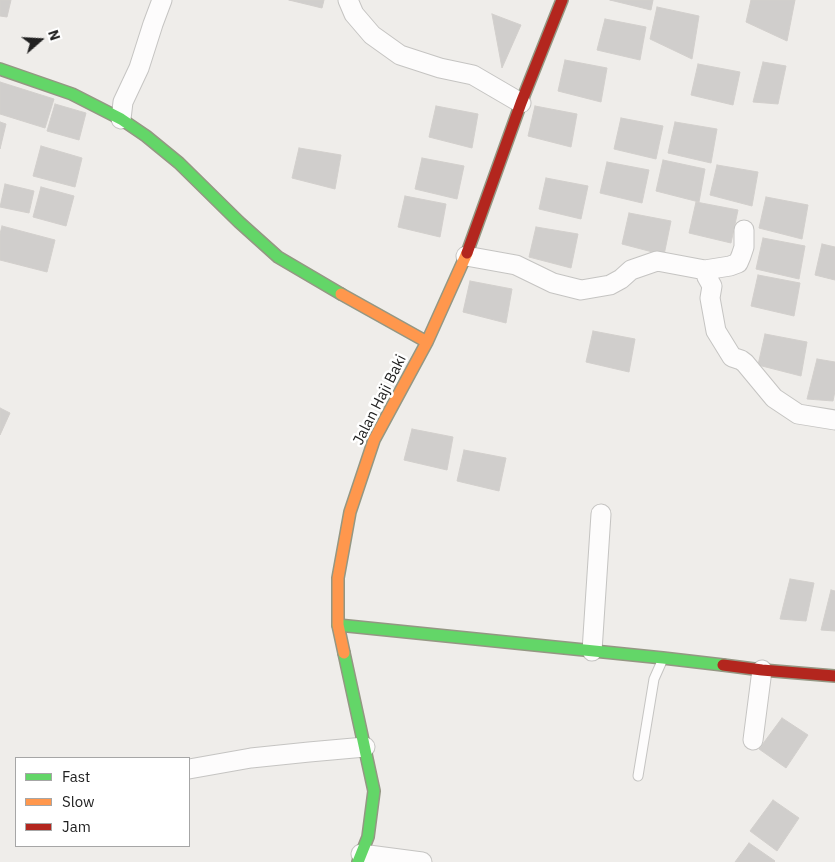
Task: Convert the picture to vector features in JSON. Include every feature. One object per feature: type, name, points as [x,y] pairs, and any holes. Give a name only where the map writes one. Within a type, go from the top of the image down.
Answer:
[{"type":"street","points":[[121,119],[123,102],[139,68],[152,24],[162,0]]},
{"type":"street","points":[[348,0],[354,14],[372,35],[400,55],[440,68],[473,75],[521,103]]},
{"type":"street","name":"Jalan Haji Baki","points":[[359,858],[368,837],[374,791],[338,625],[338,578],[350,512],[374,440],[427,342],[466,256],[521,103],[562,0]]},
{"type":"street","points":[[0,69],[72,94],[121,119],[146,136],[178,163],[278,257],[322,284],[427,342]]},
{"type":"street","points":[[466,256],[516,265],[553,283],[582,290],[610,286],[631,270],[657,261],[705,270],[730,266],[738,263],[742,256],[744,230]]},
{"type":"street","points":[[705,270],[712,286],[710,298],[716,331],[732,357],[745,362],[774,398],[798,414],[835,420]]},
{"type":"street","points":[[592,651],[601,514]]},
{"type":"street","points":[[338,625],[835,676]]},
{"type":"street","points":[[753,740],[762,670]]},
{"type":"street","points":[[190,769],[251,758],[365,747]]},
{"type":"street","points":[[359,858],[422,862]]},
{"type":"lane","points":[[638,776],[654,679],[663,658]]},
{"type":"building","points":[[0,0],[11,0],[7,17],[0,16]]},
{"type":"building","points":[[289,0],[324,0],[322,8]]},
{"type":"building","points":[[610,0],[653,0],[651,10]]},
{"type":"building","points":[[751,0],[795,0],[787,41],[746,22]]},
{"type":"building","points":[[657,7],[699,16],[692,59],[650,39]]},
{"type":"building","points":[[492,14],[521,25],[502,68]]},
{"type":"building","points":[[605,19],[646,27],[640,60],[597,50]]},
{"type":"building","points":[[565,60],[607,68],[601,102],[558,91]]},
{"type":"building","points":[[763,62],[786,66],[778,104],[753,102]]},
{"type":"building","points":[[698,64],[740,72],[733,105],[691,95]]},
{"type":"building","points":[[0,82],[54,99],[45,128],[0,114]]},
{"type":"building","points":[[55,104],[86,113],[79,140],[47,131]]},
{"type":"building","points":[[436,106],[478,114],[472,148],[429,137]]},
{"type":"building","points":[[535,106],[577,114],[571,147],[528,136]]},
{"type":"building","points":[[621,118],[663,126],[656,159],[614,149]]},
{"type":"building","points":[[0,122],[6,124],[0,149]]},
{"type":"building","points":[[675,122],[717,129],[711,163],[668,153]]},
{"type":"building","points":[[41,146],[82,158],[75,187],[33,176]]},
{"type":"building","points":[[299,148],[341,155],[335,189],[292,178]]},
{"type":"building","points":[[422,158],[464,166],[457,199],[415,189]]},
{"type":"building","points":[[663,160],[705,169],[699,202],[656,191]]},
{"type":"building","points":[[607,162],[649,170],[642,203],[600,193]]},
{"type":"building","points":[[717,165],[758,172],[752,206],[710,195]]},
{"type":"building","points":[[546,178],[588,186],[581,219],[539,209]]},
{"type":"building","points":[[5,184],[34,191],[29,213],[0,207]]},
{"type":"building","points":[[41,187],[74,196],[66,226],[33,217]]},
{"type":"building","points":[[405,196],[446,204],[440,237],[398,227]]},
{"type":"building","points":[[766,197],[808,205],[802,239],[759,228]]},
{"type":"building","points":[[696,202],[738,210],[731,243],[689,233]]},
{"type":"building","points":[[629,213],[671,221],[664,255],[622,244]]},
{"type":"building","points":[[2,226],[55,240],[47,272],[0,260],[0,234]]},
{"type":"building","points":[[536,227],[578,234],[571,268],[529,257]]},
{"type":"building","points":[[763,238],[805,246],[799,279],[756,269]]},
{"type":"building","points":[[822,244],[835,247],[835,280],[815,275]]},
{"type":"building","points":[[758,275],[800,283],[794,316],[751,306]]},
{"type":"building","points":[[470,281],[512,289],[506,323],[463,312]]},
{"type":"building","points":[[593,331],[635,339],[629,372],[586,362]]},
{"type":"building","points":[[765,334],[807,342],[801,376],[758,365]]},
{"type":"building","points":[[817,359],[835,362],[833,401],[807,399]]},
{"type":"building","points":[[0,408],[10,413],[0,435]]},
{"type":"building","points":[[412,429],[453,437],[447,470],[404,460]]},
{"type":"building","points":[[464,450],[506,458],[499,491],[457,481]]},
{"type":"building","points":[[790,579],[814,583],[806,621],[780,619]]},
{"type":"building","points":[[831,590],[835,591],[835,631],[821,630]]},
{"type":"building","points":[[782,718],[808,735],[786,768],[759,749]]},
{"type":"building","points":[[773,800],[799,818],[777,851],[750,831]]},
{"type":"building","points":[[749,843],[775,861],[735,862]]},
{"type":"traffic: fast","points":[[0,69],[72,94],[121,119],[146,136],[179,163],[278,257],[341,294]]},
{"type":"traffic: fast","points":[[338,625],[723,665]]},
{"type":"traffic: fast","points":[[344,653],[374,791],[368,837],[358,862]]},
{"type":"traffic: slow","points":[[344,653],[338,625],[338,578],[350,512],[374,440],[427,342],[467,253]]},
{"type":"traffic: slow","points":[[341,294],[427,342]]},
{"type":"traffic: jam","points":[[467,253],[521,103],[562,0]]},
{"type":"traffic: jam","points":[[723,665],[835,676]]}]
